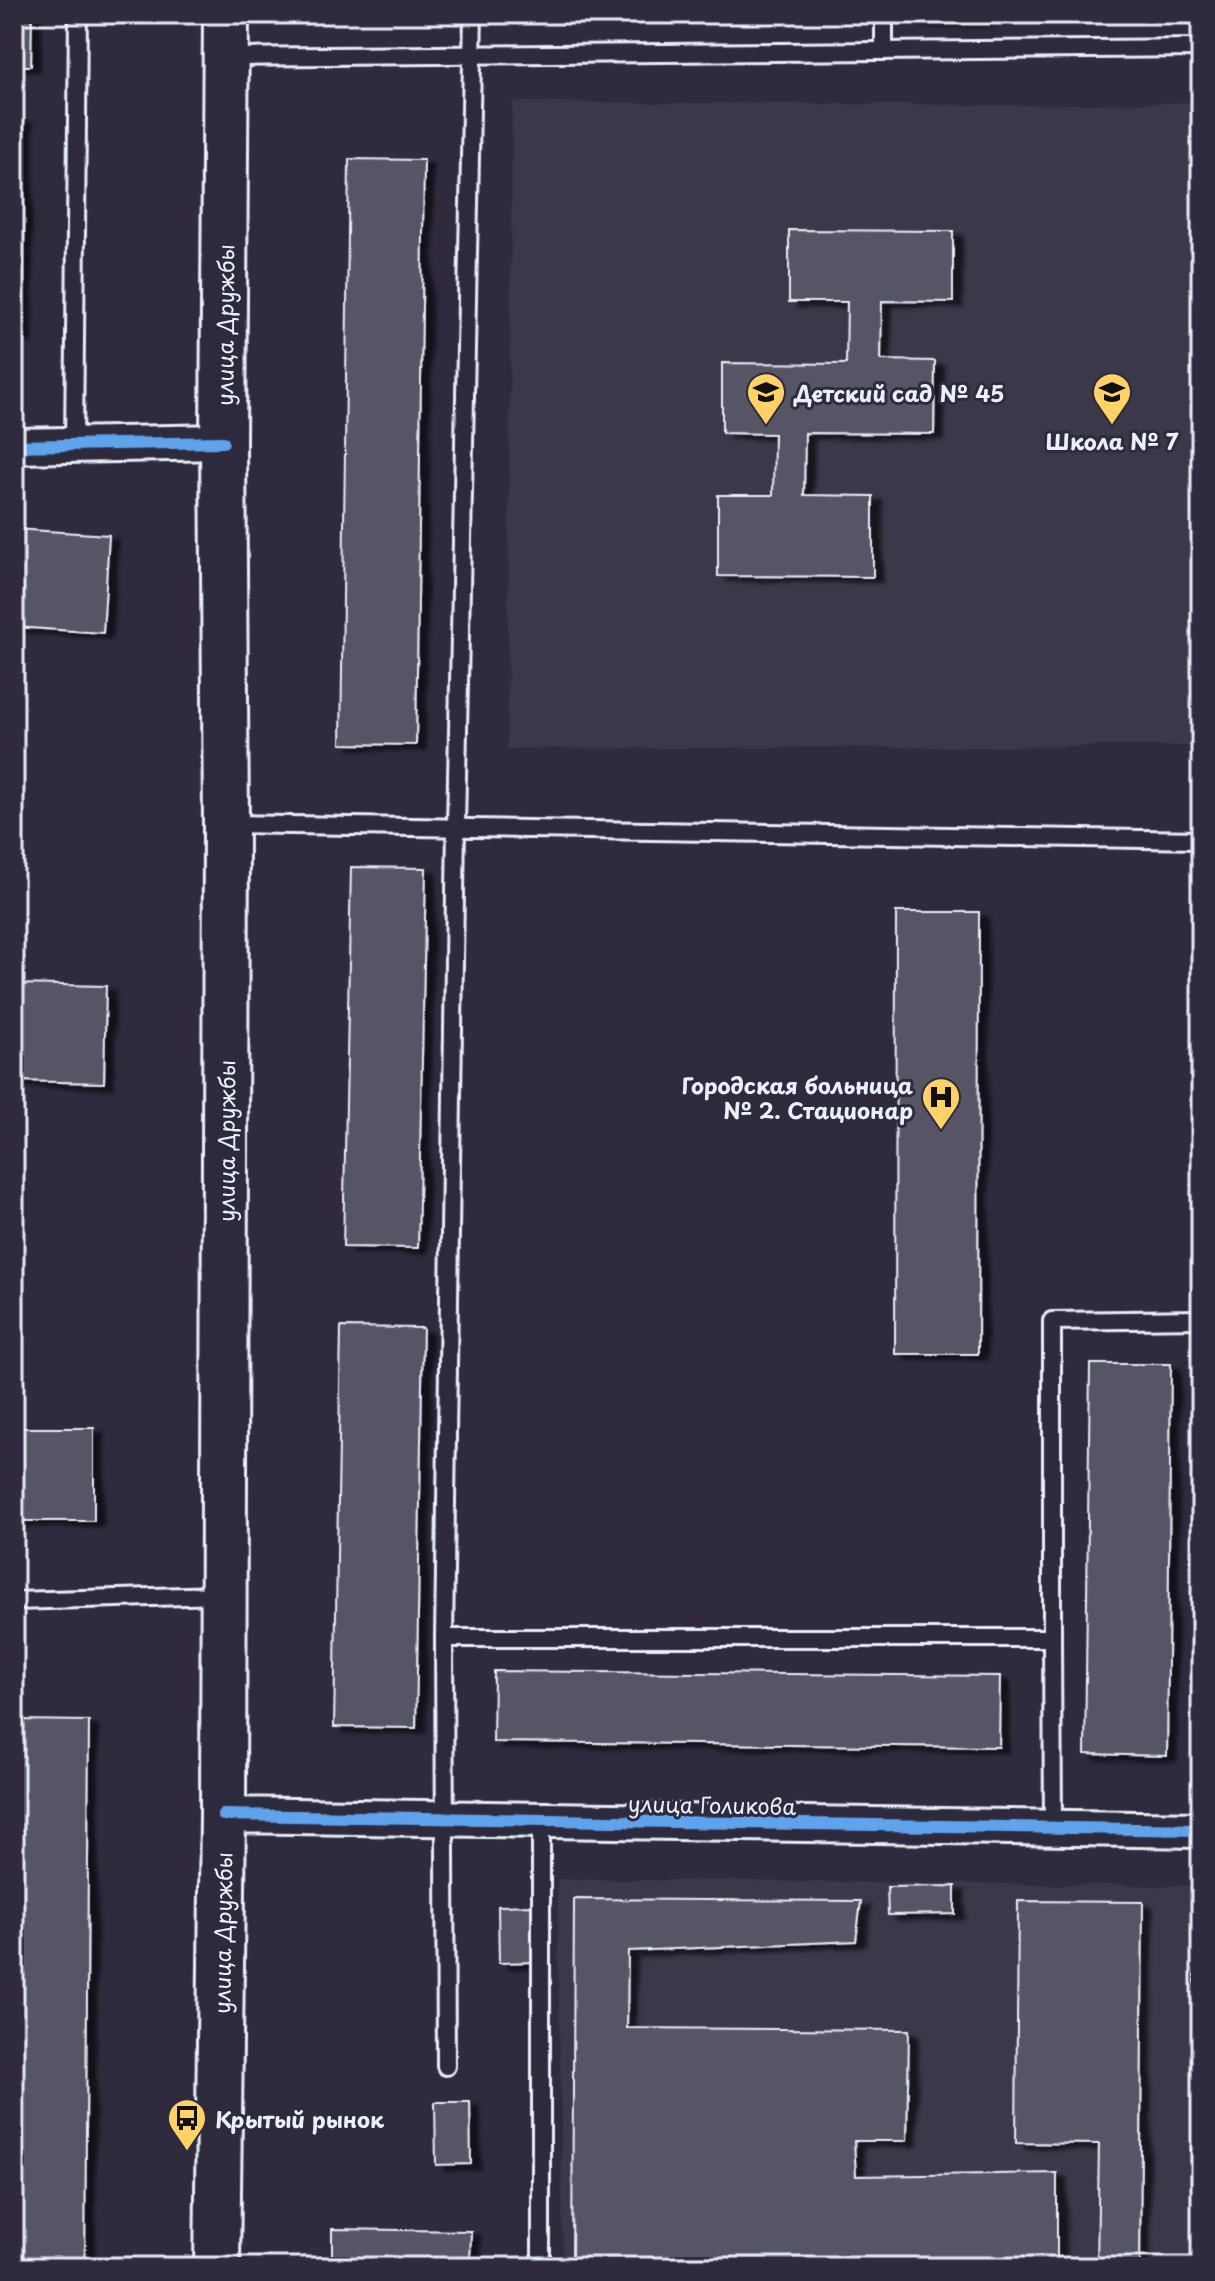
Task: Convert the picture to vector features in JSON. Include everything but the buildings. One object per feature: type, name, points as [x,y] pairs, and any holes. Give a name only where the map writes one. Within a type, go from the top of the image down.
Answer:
[{"type":"main road","name":"улица Дружбы","points":[[217,2267],[223,1815],[226,14]]},
{"type":"street","points":[[14,446],[223,442]]},
{"type":"street","name":"улица Голикова","points":[[223,1815],[1201,1830]]},
{"type":"lane","points":[[74,445],[78,14]]},
{"type":"lane","points":[[446,2066],[444,1638],[456,826],[473,14]]},
{"type":"lane","points":[[884,14],[884,51]]},
{"type":"lane","points":[[226,57],[1201,48]]},
{"type":"lane","points":[[226,824],[1201,840]]},
{"type":"lane","points":[[1053,1829],[1052,1321],[1201,1319]]},
{"type":"lane","points":[[14,1601],[222,1595]]},
{"type":"lane","points":[[444,1638],[1052,1638]]},
{"type":"lane","points":[[541,1821],[541,2267]]},
{"type":"shaded area","name":"Детский сад № 45","points":[[512,102],[1019,105],[1201,102],[1201,746],[507,749]]},
{"type":"shaded area","points":[[557,1879],[1201,1886],[1201,2267],[563,2267]]},
{"type":"cycle path","points":[[14,446],[223,442]]},
{"type":"cycle path","points":[[223,1815],[1201,1830]]},
{"type":"place","name":"Детский сад № 45","points":[[766,426]]},
{"type":"place","name":"Школа № 7","points":[[1112,426]]},
{"type":"place","name":"Городская больница № 2. Стационар","points":[[941,1131]]},
{"type":"place","name":"Крытый рынок","points":[[187,2152]]}]
